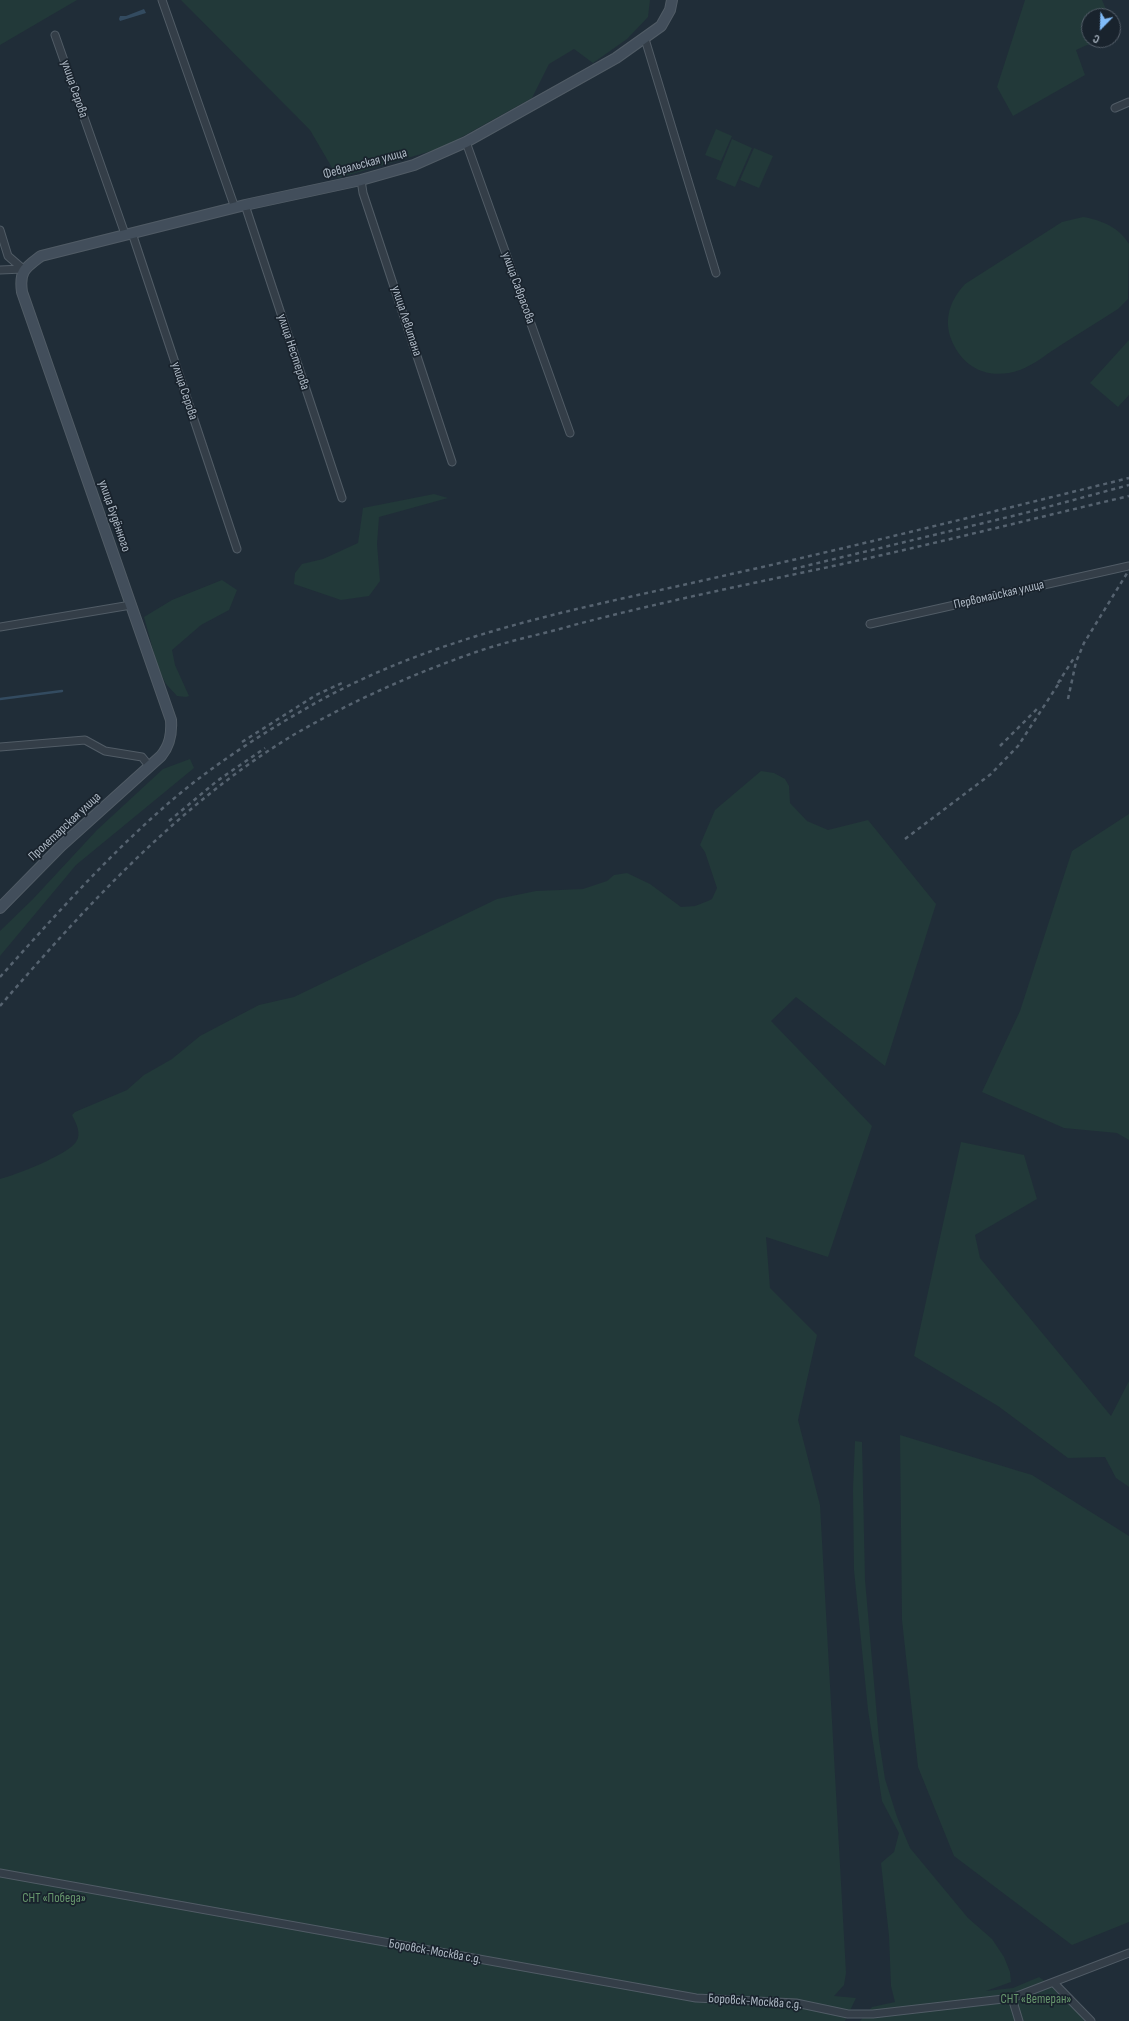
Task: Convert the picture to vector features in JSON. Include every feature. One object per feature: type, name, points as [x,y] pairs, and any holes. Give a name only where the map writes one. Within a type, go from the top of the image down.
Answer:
[{"type":"main road","name":"Февральская улица","points":[[23,269],[41,256],[240,207],[361,180],[414,165],[466,142],[616,58],[645,39],[661,26],[670,10],[672,0]]},
{"type":"main road","name":"улица Будённого","points":[[23,269],[20,281],[22,292],[171,720],[172,730],[167,747],[150,767]]},
{"type":"main road","name":"Пролетарская улица","points":[[0,908],[61,846],[150,767]]},
{"type":"street","name":"улица Нестерова","points":[[162,0],[240,207],[342,498]]},
{"type":"street","name":"улица Серова","points":[[55,35],[128,234],[237,549]]},
{"type":"street","points":[[645,39],[716,273]]},
{"type":"street","points":[[1115,108],[1129,102]]},
{"type":"street","name":"улица Саврасова","points":[[466,142],[570,433]]},
{"type":"street","name":"улица Левитана","points":[[361,180],[363,193],[452,462]]},
{"type":"street","points":[[0,230],[8,256],[23,269]]},
{"type":"street","points":[[0,270],[23,269]]},
{"type":"street","name":"Первомайская улица","points":[[870,624],[1129,566]]},
{"type":"street","points":[[0,627],[131,605]]},
{"type":"street","points":[[0,747],[85,740],[105,751],[142,757],[150,767]]},
{"type":"street","name":"Боровск-Москва с.д.","points":[[0,1873],[696,1998],[796,2003],[848,2014],[872,2014],[1012,1998],[1129,1954]]},
{"type":"street","points":[[1054,1983],[1091,2021]]},
{"type":"street","points":[[1012,1998],[1019,2021]]},
{"type":"green space","points":[[0,0],[77,0],[0,45]]},
{"type":"green space","points":[[181,0],[650,0],[648,17],[627,39],[593,63],[574,49],[549,64],[532,98],[442,148],[338,178],[310,130]]},
{"type":"green space","points":[[1025,0],[1102,0],[1106,8],[1081,8],[1081,48],[1076,50],[1085,75],[1013,116],[997,87]]},
{"type":"green space","points":[[716,129],[732,136],[721,161],[705,155]]},
{"type":"green space","points":[[732,139],[752,148],[735,187],[716,179]]},
{"type":"green space","points":[[754,148],[773,156],[759,188],[740,180]]},
{"type":"green space","points":[[1083,217],[1109,225],[1120,233],[1129,244],[1128,299],[1118,309],[1025,368],[1008,373],[997,374],[987,373],[969,364],[955,347],[948,329],[950,308],[960,289],[965,284],[1062,222]]},
{"type":"green space","points":[[1129,340],[1129,395],[1118,407],[1090,383]]},
{"type":"green space","points":[[434,494],[448,498],[379,517],[377,544],[380,581],[369,596],[341,600],[294,584],[295,573],[302,564],[323,559],[358,543],[363,508]]},
{"type":"green space","points":[[222,580],[237,590],[229,610],[201,625],[172,650],[175,665],[189,696],[177,696],[166,684],[158,668],[144,617],[172,600]]},
{"type":"green space","points":[[190,759],[194,768],[76,865],[0,956],[0,931],[33,899],[97,830],[163,769]]},
{"type":"green space","name":"СНТ «Победа»","points":[[761,771],[774,773],[785,779],[789,786],[790,803],[807,821],[828,830],[868,820],[936,904],[885,1066],[796,997],[771,1021],[872,1126],[828,1257],[766,1237],[770,1288],[817,1335],[798,1420],[820,1505],[846,1973],[844,1985],[834,1996],[856,1998],[845,2021],[0,2021],[0,1179],[41,1164],[63,1153],[78,1139],[78,1128],[72,1115],[75,1112],[127,1090],[144,1075],[172,1059],[200,1036],[259,1005],[294,997],[497,899],[536,891],[583,889],[607,881],[614,875],[627,873],[650,884],[681,907],[695,906],[712,899],[717,888],[705,852],[700,845],[715,810]]},
{"type":"green space","points":[[1129,814],[1129,1140],[1117,1133],[1064,1128],[982,1092],[1020,1011],[1072,851]]},
{"type":"green space","points":[[961,1142],[1024,1155],[1037,1199],[975,1235],[980,1258],[1111,1416],[1129,1381],[1129,1487],[1116,1478],[1105,1457],[1068,1458],[998,1406],[914,1356]]},
{"type":"green space","points":[[900,1435],[1032,1475],[1129,1536],[1129,1922],[1072,1945],[954,1856],[918,1767],[902,1620]]},
{"type":"green space","name":"СНТ «Ветеран»","points":[[855,1441],[862,1442],[865,1580],[879,1740],[885,1779],[897,1817],[910,1848],[968,1918],[992,1939],[1004,1957],[1010,1972],[1011,1982],[986,1991],[1013,1988],[1039,1977],[1059,1991],[1085,2021],[860,2021],[872,2007],[895,2002],[891,1986],[889,1936],[881,1863],[894,1852],[899,1833],[882,1801],[868,1710],[854,1570],[853,1489]]},
{"type":"water","points":[[144,9],[146,13],[120,21],[119,19],[120,16],[126,16]]},
{"type":"waterway","points":[[0,699],[62,691]]},
{"type":"railway","points":[[0,977],[99,869],[141,828],[181,793],[239,750],[280,724],[321,700],[369,676],[418,656],[468,639],[571,610],[777,564],[1129,478]]},
{"type":"railway","points":[[793,569],[1025,513],[1129,485]]},
{"type":"railway","points":[[0,1006],[101,894],[174,824],[213,791],[253,761],[295,734],[363,698],[410,677],[482,650],[516,640],[636,609],[900,551],[1129,496]]},
{"type":"railway","points":[[1068,699],[1076,662],[1084,643],[1129,570]]},
{"type":"railway","points":[[1058,683],[1074,658]]},
{"type":"railway","points":[[905,839],[991,774],[1018,746],[1061,680]]},
{"type":"railway","points":[[242,742],[316,695],[342,683]]},
{"type":"railway","points":[[1000,746],[1039,707]]},
{"type":"railway","points":[[169,821],[217,781],[265,748]]}]
